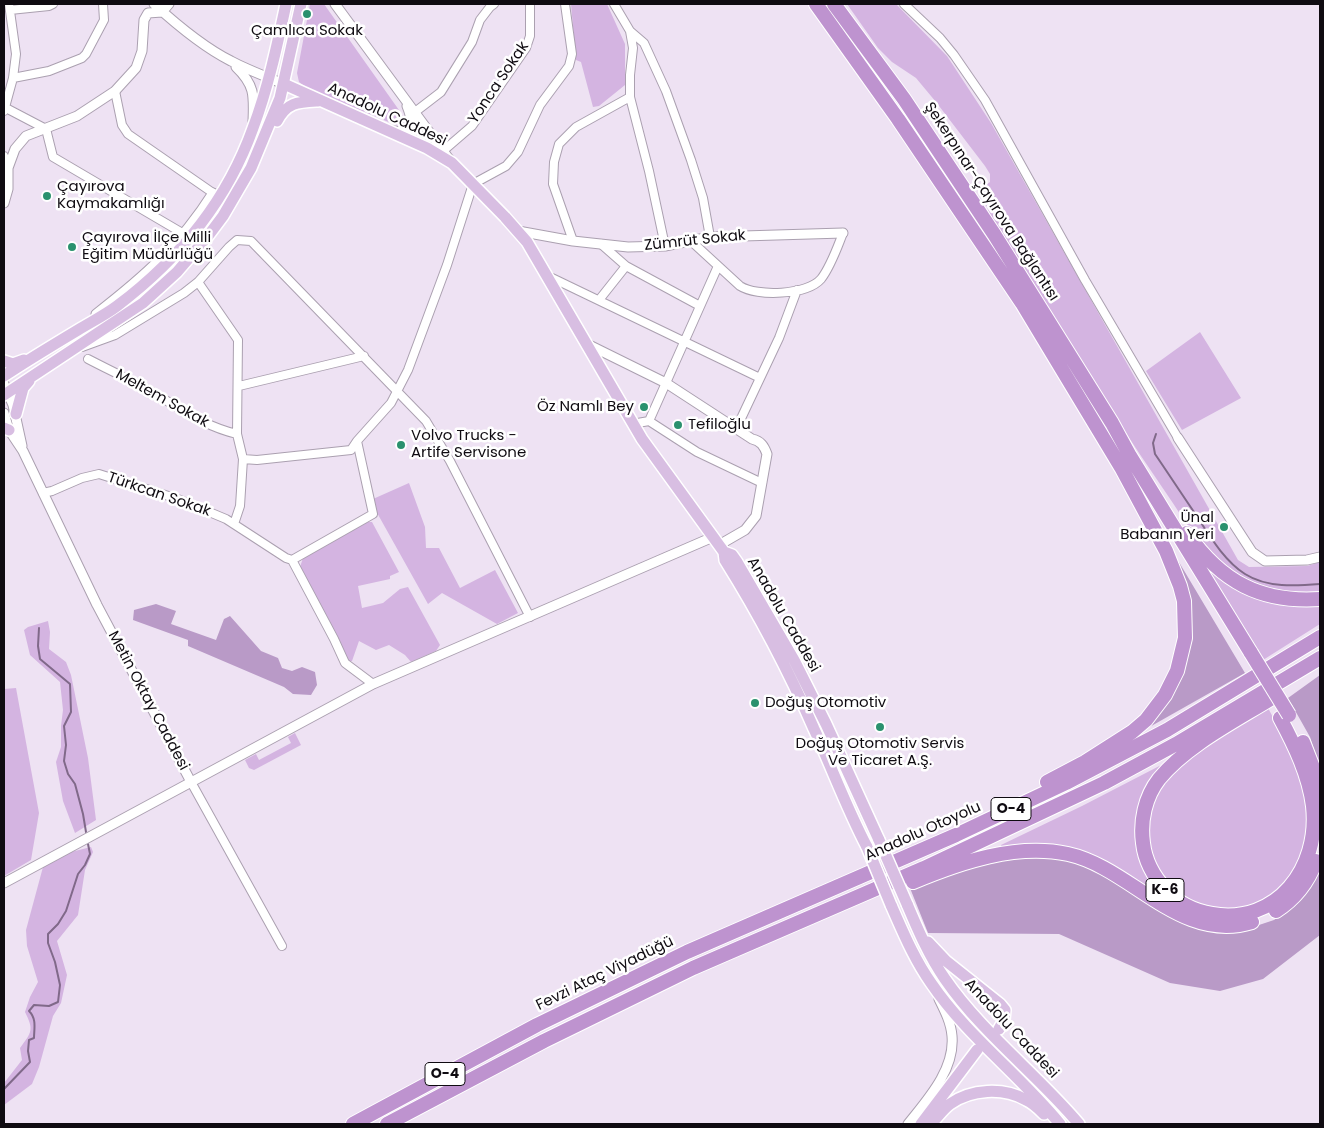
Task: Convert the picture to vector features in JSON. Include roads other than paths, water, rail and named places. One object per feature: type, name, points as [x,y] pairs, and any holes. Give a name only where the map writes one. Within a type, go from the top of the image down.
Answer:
[{"type":"highway","name":"Şekerpınar-Çayırova Bağlantısı","points":[[816,4],[958,207],[1022,303],[1061,367]]},
{"type":"highway","name":"Şekerpınar-Çayırova Bağlantısı","points":[[834,4],[904,99],[994,234],[1112,423]]},
{"type":"highway","name":"K-6","points":[[1061,367],[1104,430],[1248,655]]},
{"type":"highway","points":[[1002,814],[1030,790],[1114,745],[1146,720],[1165,695],[1177,671],[1185,638],[1184,602],[1180,586],[1166,551],[1122,469],[1061,367]]},
{"type":"highway","name":"K-6","points":[[1112,423],[1310,758],[1320,796]]},
{"type":"highway","points":[[1112,423],[1142,463],[1193,541],[1207,560],[1221,572],[1246,587],[1266,595],[1288,599],[1320,599]]},
{"type":"highway","name":"Anadolu Otoyolu","points":[[687,952],[1002,814],[1167,730],[1320,637]]},
{"type":"highway","name":"K-6","points":[[1285,717],[1304,769],[1313,807],[1312,838],[1309,854],[1303,869],[1284,894],[1275,902],[1253,912],[1229,916],[1198,911],[1188,907],[1179,902],[1160,885],[1146,860],[1142,834],[1143,816],[1152,789],[1168,770],[1184,756],[1223,728],[1274,697],[1320,658]]},
{"type":"highway","name":"O-4","points":[[387,1124],[544,1041],[693,968],[975,844],[1104,782],[1184,739],[1320,658]]},
{"type":"highway","name":"K-6","points":[[813,915],[892,891],[928,876],[970,863],[1014,852],[1042,851],[1069,854],[1087,860],[1187,918],[1218,925],[1233,926],[1270,915],[1292,899],[1309,878],[1320,845]]},
{"type":"highway","name":"Fevzi Ataç Viyadüğü","points":[[353,1124],[537,1025],[687,952]]},
{"type":"main road","points":[[4,376],[114,307],[156,275],[200,225],[231,178],[253,130],[269,78],[286,4]]},
{"type":"main road","points":[[251,168],[280,98],[301,4]]},
{"type":"main road","name":"Anadolu Caddesi","points":[[284,84],[427,148],[452,164],[518,231],[533,252],[632,424],[654,458],[719,545],[725,560],[757,611],[785,665],[820,741],[852,819],[867,848],[909,946],[931,984],[973,1034],[1038,1098],[1060,1124]]},
{"type":"main road","points":[[5,390],[32,377],[136,308],[177,272],[223,216],[284,108],[297,102],[323,101]]},
{"type":"main road","points":[[4,361],[13,364],[35,356]]},
{"type":"main road","points":[[10,414],[23,388],[32,377]]},
{"type":"main road","name":"Anadolu Caddesi","points":[[719,545],[732,555],[794,660],[826,724],[919,932],[936,964],[967,1007],[1079,1124]]},
{"type":"main road","points":[[919,932],[946,961],[1005,1010],[1004,1020],[999,1029]]},
{"type":"main road","points":[[921,1124],[977,1050]]},
{"type":"main road","points":[[931,1124],[949,1105],[963,1097],[987,1092],[1002,1092],[1027,1100],[1055,1124]]},
{"type":"street","points":[[53,4],[49,6],[10,7],[7,23],[16,54],[13,78],[4,108],[46,129],[53,157],[184,234]]},
{"type":"street","points":[[13,78],[48,71],[82,58],[104,20],[103,4]]},
{"type":"street","points":[[154,4],[162,12],[229,60],[244,74],[253,91],[253,130]]},
{"type":"street","points":[[8,168],[15,149],[26,136],[77,116],[116,91],[136,68],[142,51],[144,20],[148,13],[162,12],[170,4]]},
{"type":"street","points":[[170,4],[170,14],[177,23]]},
{"type":"street","points":[[335,4],[452,164]]},
{"type":"street","points":[[414,112],[441,92],[472,42],[480,20],[494,4]]},
{"type":"street","name":"Yonca Sokak","points":[[444,151],[472,126],[526,48],[530,36],[530,4]]},
{"type":"street","points":[[243,459],[257,460],[351,450],[391,404],[408,370],[447,265],[473,184],[506,166],[518,152],[540,105],[570,66],[572,54],[566,4]]},
{"type":"street","points":[[614,4],[630,31],[644,43],[666,91],[703,198],[710,237]]},
{"type":"street","points":[[904,4],[940,38],[985,100],[1085,280],[1178,438],[1252,552],[1265,562],[1307,560],[1320,557]]},
{"type":"street","points":[[630,31],[633,48],[630,97],[649,171],[665,246]]},
{"type":"street","points":[[229,60],[284,84]]},
{"type":"street","points":[[72,333],[154,267],[184,234],[213,193],[128,134],[122,124],[116,91]]},
{"type":"street","points":[[388,130],[404,132],[410,127],[410,113],[403,96]]},
{"type":"street","points":[[573,241],[553,184],[554,162],[559,144],[576,127],[630,97]]},
{"type":"street","points":[[4,156],[8,168],[8,189],[4,203]]},
{"type":"street","name":"Zümrüt Sokak","points":[[518,231],[573,241],[628,247],[665,246],[710,237],[843,233]]},
{"type":"street","points":[[692,241],[747,290],[761,294],[797,290],[812,286],[821,279],[843,233]]},
{"type":"street","points":[[69,352],[115,335],[184,293],[198,282],[229,246],[237,240],[250,241],[364,356],[426,422],[450,461],[530,616]]},
{"type":"street","points":[[601,244],[626,266],[700,306]]},
{"type":"street","points":[[600,300],[626,266]]},
{"type":"street","points":[[648,422],[718,266]]},
{"type":"street","points":[[546,275],[760,378]]},
{"type":"street","points":[[198,282],[238,340],[237,434],[243,459],[240,506],[234,524]]},
{"type":"street","points":[[737,427],[779,338],[797,290]]},
{"type":"street","points":[[4,883],[372,684],[530,616],[719,545],[739,534],[752,522],[759,506],[767,454],[765,447],[759,441],[752,439],[737,427],[666,383],[585,342]]},
{"type":"street","points":[[239,386],[364,356]]},
{"type":"street","name":"Meltem Sokak","points":[[88,360],[156,394],[196,419],[218,429],[237,434]]},
{"type":"street","name":"Metin Oktay Caddesi","points":[[5,390],[10,414],[23,451],[97,605],[191,782],[282,946]]},
{"type":"street","name":"Metin Oktay Caddesi","points":[[10,414],[6,429],[23,451]]},
{"type":"street","points":[[632,424],[648,422],[697,452],[762,483]]},
{"type":"street","points":[[357,441],[373,514],[292,560],[345,663],[372,684]]},
{"type":"street","name":"Türkcan Sokak","points":[[42,493],[52,491],[82,478],[99,474],[178,499],[226,519],[292,560]]},
{"type":"street","points":[[908,1124],[943,1076],[951,1052],[952,1036],[946,1013],[931,984]]},
{"type":"waterway","points":[[1156,434],[1153,443],[1155,454],[1216,546],[1237,568],[1254,579],[1272,584],[1320,584]]},
{"type":"waterway","points":[[39,628],[38,646],[40,659],[70,684],[71,712],[64,726],[66,745],[64,761],[68,774],[75,784],[86,832]]},
{"type":"waterway","points":[[4,1089],[30,1062],[29,1040],[34,1038],[34,1024],[32,1014],[29,1011],[34,1005],[49,1006],[58,1002],[60,985],[55,962],[48,943],[48,934],[58,924],[66,911],[78,874],[90,854],[88,844]]},
{"type":"place","name":"Çamlıca Sokak","points":[[307,14]]},
{"type":"place","name":"Çayırova Kaymakamlığı","points":[[47,196]]},
{"type":"place","name":"Çayırova İlçe Milli Eğitim Müdürlüğü","points":[[72,247]]},
{"type":"place","name":"Öz Namlı Bey","points":[[644,407]]},
{"type":"place","name":"Tefiloğlu","points":[[678,425]]},
{"type":"place","name":"Volvo Trucks - Artife Servisone","points":[[401,445]]},
{"type":"place","name":"Ünal Babanın Yeri","points":[[1224,527]]},
{"type":"place","name":"Doğuş Otomotiv","points":[[755,703]]},
{"type":"place","name":"Doğuş Otomotiv Servis Ve Ticaret A.Ş.","points":[[880,727]]}]
